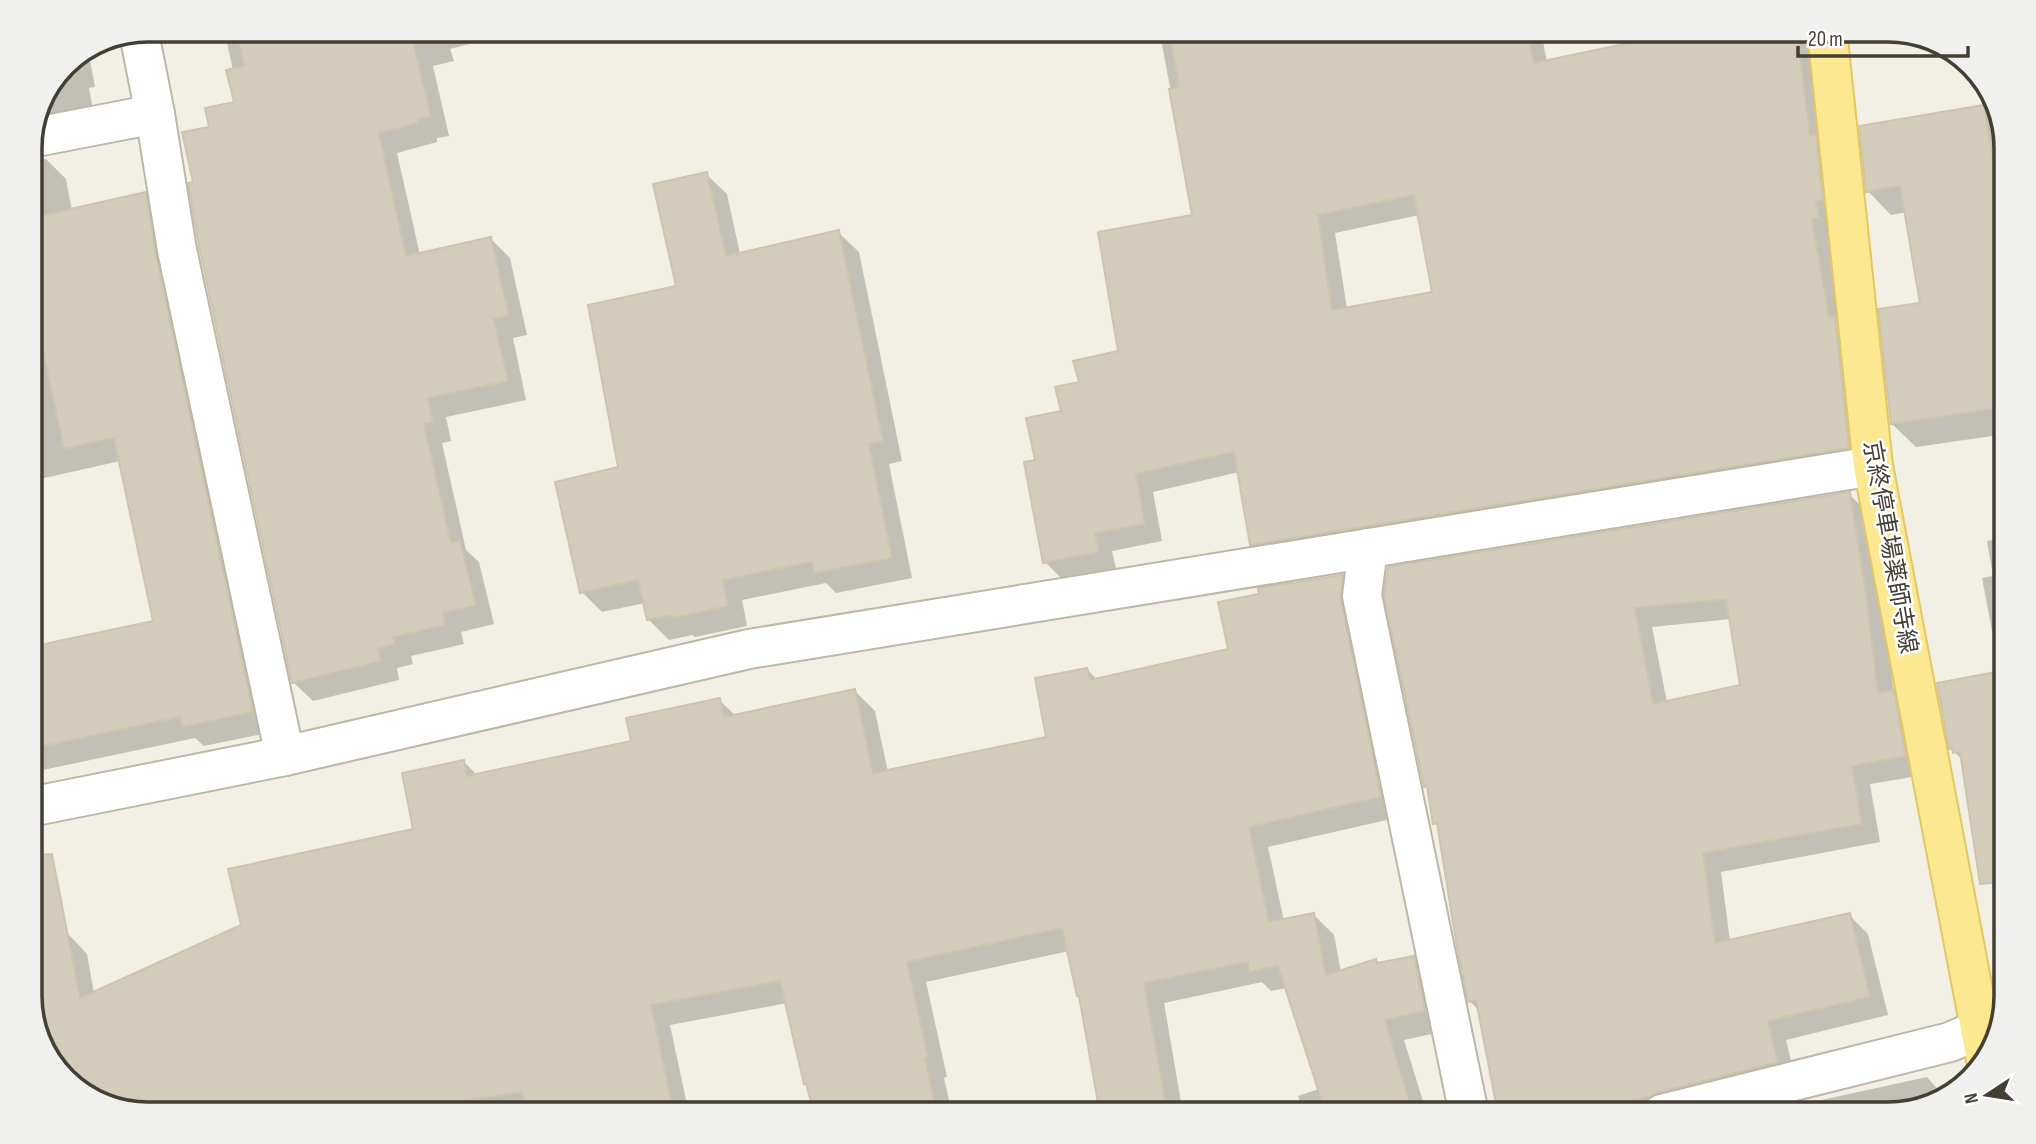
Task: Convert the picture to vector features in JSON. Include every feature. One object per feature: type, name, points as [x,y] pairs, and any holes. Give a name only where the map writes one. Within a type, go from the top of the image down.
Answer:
[{"type":"main road","name":"京終停車場薬師寺線","points":[[1829,42],[1874,466],[1987,1033]]},
{"type":"street","points":[[141,43],[177,250],[285,757]]},
{"type":"street","points":[[43,136],[155,114]]},
{"type":"street","points":[[42,805],[285,757],[749,649],[1874,466]]},
{"type":"street","points":[[1368,548],[1362,597],[1467,1102]]},
{"type":"street","points":[[1710,1102],[1950,1042],[1986,1037]]},
{"type":"building","points":[[239,42],[413,42],[431,117],[418,119],[419,123],[379,133],[406,256],[491,237],[509,316],[494,319],[508,381],[428,398],[433,422],[424,424],[451,543],[460,541],[476,605],[443,613],[445,625],[393,637],[395,644],[378,649],[381,661],[292,683],[199,246],[188,183],[193,182],[182,132],[209,127],[205,108],[234,102],[226,70],[244,66]]},
{"type":"building","points":[[1171,42],[1529,42],[1534,63],[1634,42],[1798,42],[1810,135],[1816,134],[1823,200],[1816,201],[1819,218],[1812,219],[1829,317],[1835,316],[1849,448],[1250,545],[1234,452],[1136,474],[1145,524],[1095,533],[1099,552],[1043,563],[1024,462],[1035,460],[1026,418],[1061,411],[1055,387],[1079,382],[1073,361],[1118,351],[1098,232],[1192,215],[1169,89],[1179,87]],"holes":[[[1414,195],[1432,292],[1332,310],[1318,215]]]},
{"type":"building","points":[[1984,105],[1994,165],[1994,409],[1891,424],[1878,309],[1920,303],[1900,186],[1866,192],[1859,126]]},
{"type":"building","points":[[707,172],[726,256],[839,230],[883,441],[869,444],[892,558],[814,573],[812,562],[723,580],[728,606],[673,618],[672,615],[647,620],[638,580],[580,593],[555,482],[618,467],[588,305],[676,286],[653,184]]},
{"type":"building","points":[[146,192],[156,255],[253,712],[182,727],[180,717],[42,746],[42,644],[153,621],[114,438],[64,449],[42,347],[42,215]]},
{"type":"building","points":[[1850,492],[1878,693],[1894,690],[1906,756],[1852,766],[1862,824],[1703,853],[1715,943],[1850,913],[1870,997],[1768,1021],[1778,1062],[1622,1102],[1496,1102],[1476,1000],[1468,1002],[1437,823],[1433,824],[1427,786],[1424,787],[1384,595],[1388,567]],"holes":[[[1726,599],[1740,685],[1653,704],[1635,608]]]},
{"type":"building","points":[[1343,575],[1341,600],[1381,797],[1249,827],[1269,922],[1314,913],[1326,975],[1376,959],[1377,963],[1414,956],[1425,1011],[1385,1020],[1409,1102],[1322,1102],[1278,966],[1249,972],[1248,962],[1144,983],[1166,1102],[1098,1102],[1079,996],[1062,928],[907,962],[928,1057],[925,1058],[934,1102],[811,1102],[806,1083],[804,1084],[780,981],[651,1005],[671,1102],[524,1102],[522,1092],[458,1102],[134,1101],[107,1094],[83,1080],[64,1061],[50,1037],[42,1003],[42,855],[52,854],[80,998],[241,925],[228,869],[413,829],[402,773],[464,760],[467,776],[631,741],[626,718],[720,698],[724,717],[855,689],[873,773],[1046,737],[1035,678],[1087,668],[1090,680],[1228,649],[1218,602],[1259,594],[1258,588]]},
{"type":"building","points":[[1994,672],[1994,883],[1980,884],[1960,752],[1953,753],[1952,748],[1949,749],[1937,683]]}]
